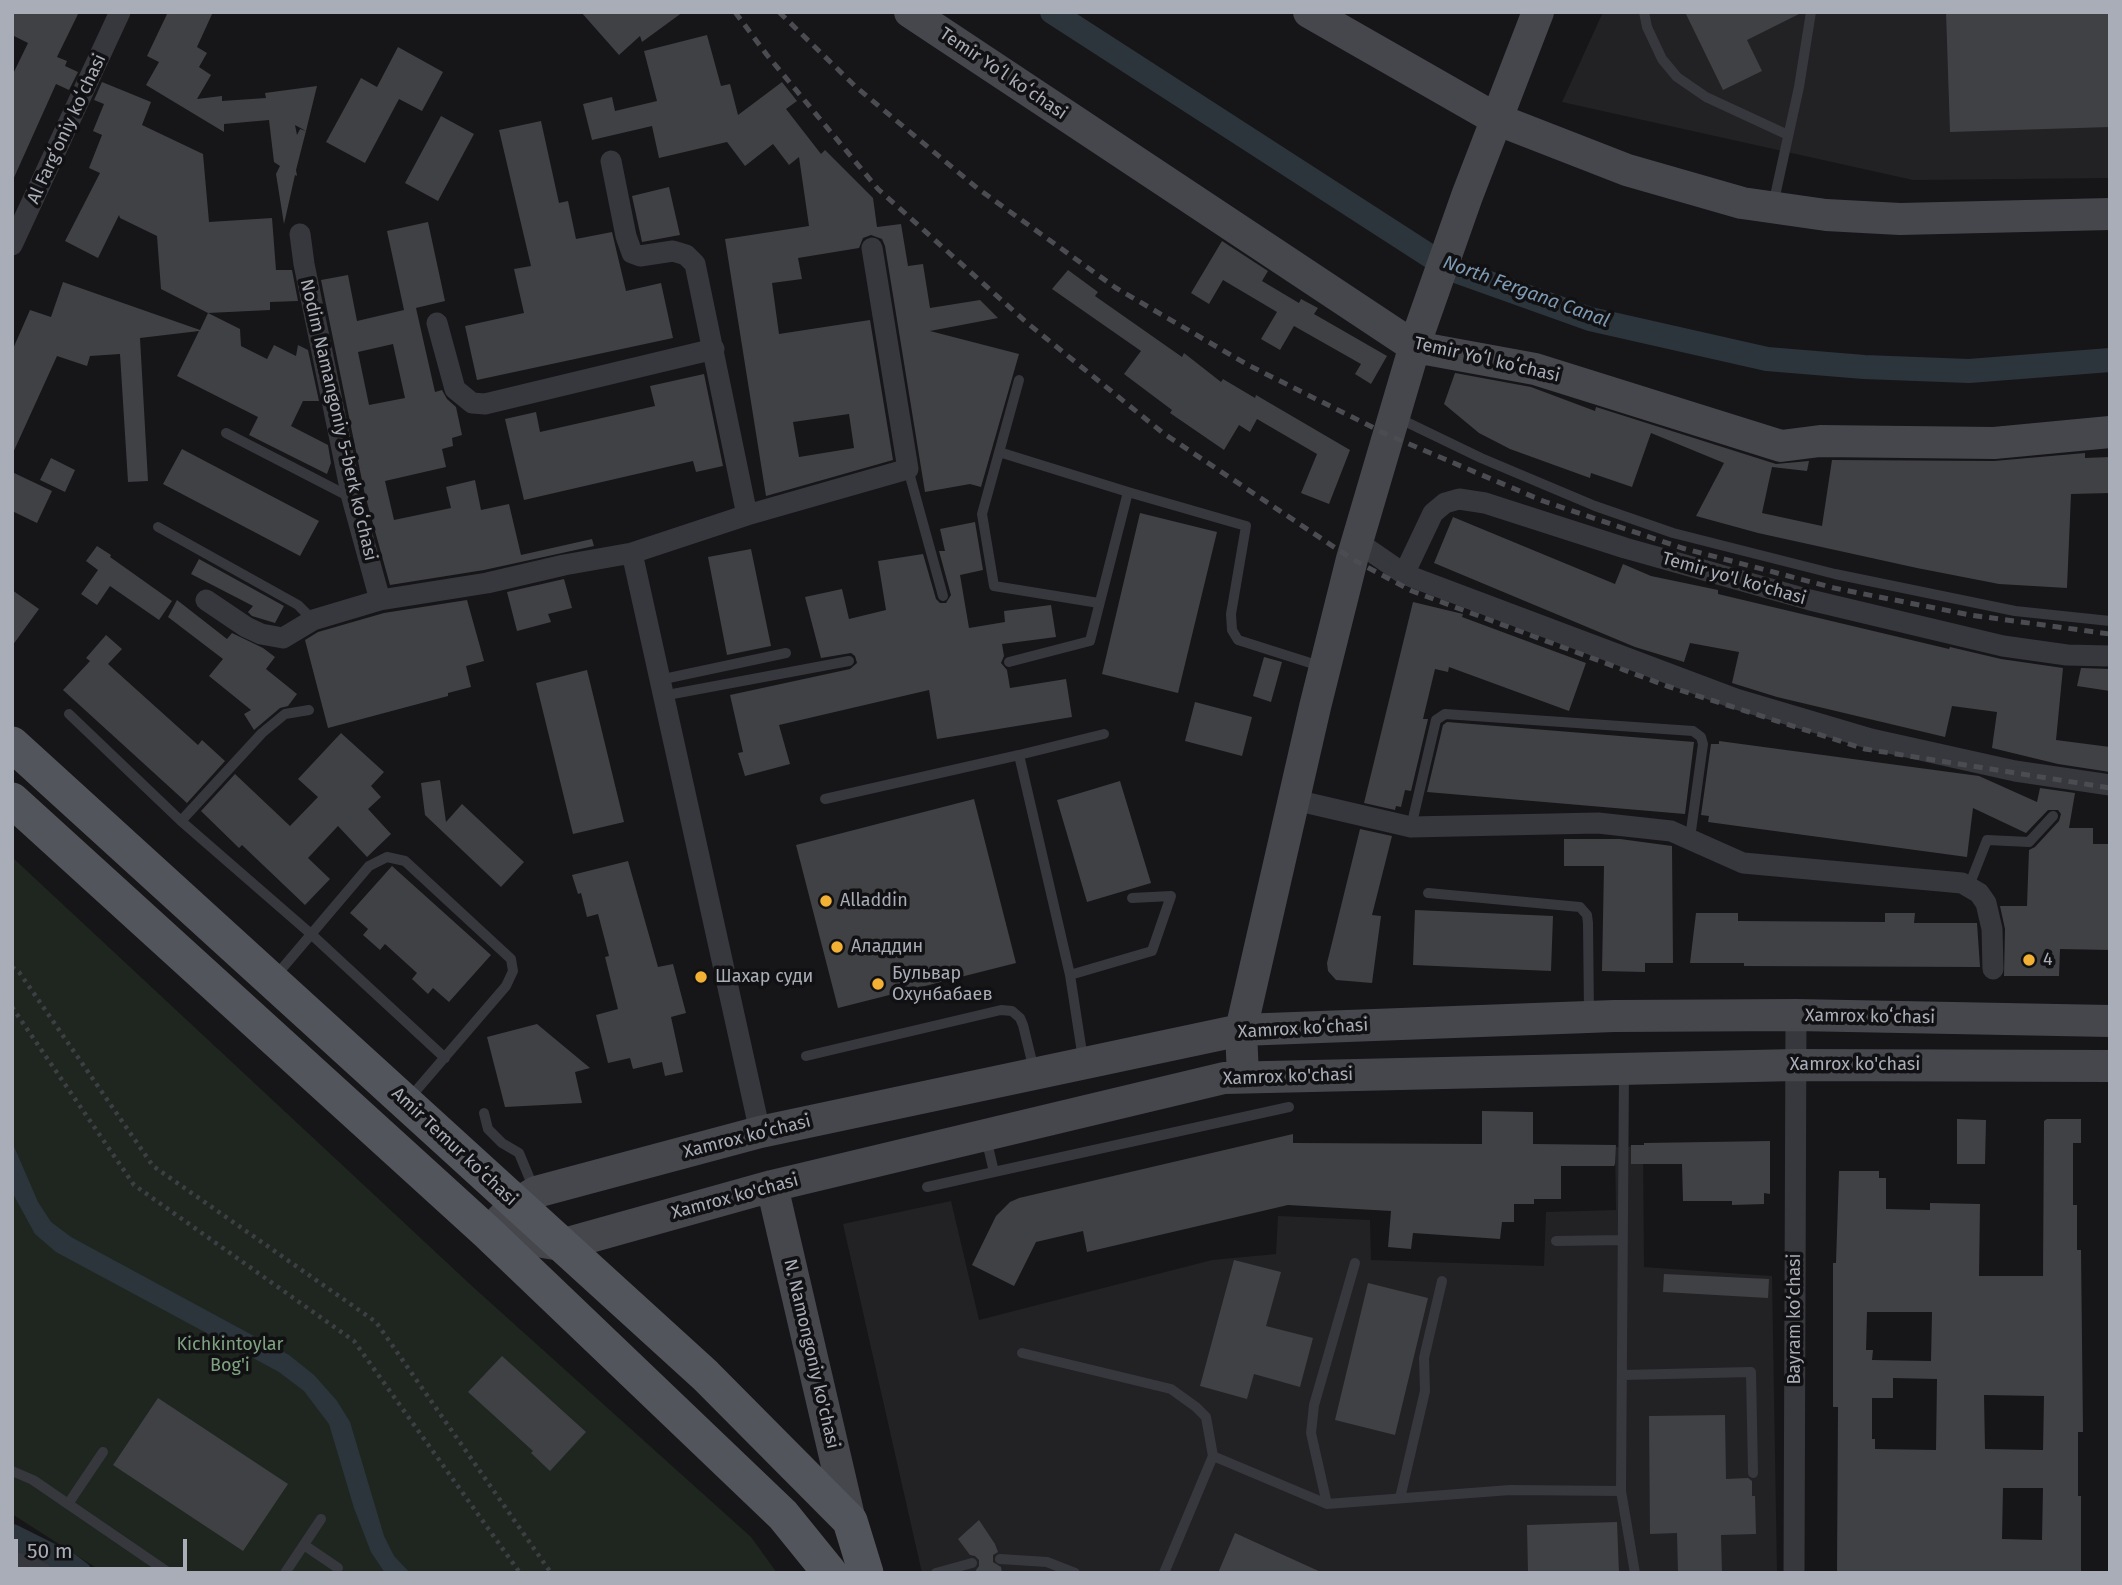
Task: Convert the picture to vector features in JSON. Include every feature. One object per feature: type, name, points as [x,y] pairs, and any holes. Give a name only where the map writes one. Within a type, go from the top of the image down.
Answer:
[{"type":"main road","name":"Temir Yoʻl koʻchasi","points":[[910,12],[1417,341],[1535,369],[1781,446],[1820,441],[1994,443],[2110,432]]},
{"type":"main road","points":[[1309,12],[1496,119],[1627,170],[1742,203],[1826,215],[1900,219],[2110,214]]},
{"type":"main road","points":[[1243,1077],[1241,1030],[1352,559],[1359,543],[1417,341],[1467,196],[1538,12]]},
{"type":"main road","name":"Amir Temur koʻchasi","points":[[12,744],[405,1102],[526,1198],[561,1245],[705,1375],[850,1521],[866,1573]]},
{"type":"main road","points":[[12,800],[488,1233],[783,1515],[830,1573]]},
{"type":"main road","name":"Xamrox koʻchasi","points":[[526,1198],[760,1132],[1241,1030],[1589,1017],[1796,1015],[2110,1021]]},
{"type":"main road","name":"Xamrox ko'chasi","points":[[488,1233],[561,1245],[772,1186],[1224,1078],[1796,1065],[2110,1066]]},
{"type":"main road","name":"N. Namongoniy ko'chasi","points":[[772,1186],[850,1521]]},
{"type":"main road","points":[[488,1233],[526,1198]]},
{"type":"street","name":"Al Fargʻoniy koʻchasi","points":[[12,245],[120,12]]},
{"type":"street","points":[[611,161],[632,253],[640,256],[673,251],[686,256],[695,264],[747,515]]},
{"type":"street","name":"Nodim Namangoniy 5-berk koʻchasi","points":[[300,234],[352,498],[380,600]]},
{"type":"street","points":[[206,600],[261,634],[283,638],[313,620],[380,600],[487,583],[564,565],[632,554],[747,515],[908,469],[872,248]]},
{"type":"street","points":[[437,323],[455,389],[472,402],[485,404],[714,349]]},
{"type":"street","name":"Temir yo'l ko'chasi","points":[[1404,574],[1433,513],[1445,503],[1459,499],[1485,503],[1626,548],[1823,604],[2003,646],[2067,655],[2110,656]]},
{"type":"street","points":[[1359,543],[1404,574],[1761,706],[1871,739],[1937,754],[2015,771],[2110,785]]},
{"type":"street","points":[[632,554],[760,1132]]},
{"type":"street","points":[[1295,800],[1411,827],[1598,823],[1671,831],[1743,863],[1962,883],[1979,893],[1986,903],[1992,929],[1993,969]]},
{"type":"street","name":"Bayram ko‘chasi","points":[[1794,1573],[1796,1015]]},
{"type":"street","points":[[12,1561],[42,1573]]},
{"type":"lane","points":[[1644,12],[1647,27],[1662,59],[1677,77],[1706,97],[1788,135]]},
{"type":"lane","points":[[1772,208],[1799,87],[1811,12]]},
{"type":"lane","points":[[1019,380],[982,514],[994,586],[1099,603]]},
{"type":"lane","points":[[1394,416],[1481,458],[1595,506],[1674,533],[1886,585],[2015,611],[2110,621]]},
{"type":"lane","points":[[226,433],[352,498]]},
{"type":"lane","points":[[999,452],[1246,526],[1231,614],[1232,630],[1238,640],[1325,667]]},
{"type":"lane","points":[[908,469],[943,596]]},
{"type":"lane","points":[[1009,662],[1090,641],[1129,492]]},
{"type":"lane","points":[[158,527],[298,604],[313,620]]},
{"type":"lane","points":[[660,688],[786,653]]},
{"type":"lane","points":[[660,688],[849,661]]},
{"type":"lane","points":[[181,821],[262,733],[285,714],[309,710]]},
{"type":"lane","points":[[69,714],[181,821],[311,934],[445,1058]]},
{"type":"lane","points":[[1411,827],[1436,720],[1445,714],[1693,731],[1701,737],[1703,744],[1690,838]]},
{"type":"lane","points":[[825,799],[1104,734]]},
{"type":"lane","points":[[1019,755],[1070,975],[1084,1065]]},
{"type":"lane","points":[[1969,886],[1987,840],[2029,842],[2053,816]]},
{"type":"lane","points":[[272,981],[369,866],[387,857],[405,862],[492,941],[511,959],[513,971],[506,986],[405,1102]]},
{"type":"lane","points":[[1428,893],[1580,907],[1587,915],[1588,923],[1589,1017]]},
{"type":"lane","points":[[1070,975],[1152,951],[1171,896],[1132,898]]},
{"type":"lane","points":[[806,1056],[1001,1010],[1012,1011],[1023,1026],[1035,1073]]},
{"type":"lane","points":[[1624,1069],[1621,1491],[1635,1573]]},
{"type":"lane","points":[[927,1187],[1289,1107]]},
{"type":"lane","points":[[484,1113],[488,1129],[502,1143],[519,1153],[526,1198]]},
{"type":"lane","points":[[986,1135],[994,1172]]},
{"type":"lane","points":[[1556,1241],[1623,1241]]},
{"type":"lane","points":[[1327,1504],[1311,1433],[1314,1405],[1355,1263]]},
{"type":"lane","points":[[1400,1499],[1425,1391],[1424,1358],[1442,1281]]},
{"type":"lane","points":[[1022,1353],[1171,1389],[1206,1417],[1213,1456],[1164,1573]]},
{"type":"lane","points":[[1622,1375],[1751,1372],[1753,1473]]},
{"type":"lane","points":[[68,1504],[103,1452]]},
{"type":"lane","points":[[1213,1456],[1327,1504],[1510,1490],[1621,1491]]},
{"type":"lane","points":[[12,1471],[33,1480],[169,1573]]},
{"type":"lane","points":[[285,1573],[321,1519]]},
{"type":"lane","points":[[304,1545],[338,1568]]},
{"type":"lane","points":[[1000,1559],[1047,1562],[1075,1573]]},
{"type":"lane","points":[[936,1573],[972,1563]]},
{"type":"path","points":[[12,967],[19,972],[153,1166],[376,1322],[551,1573]]},
{"type":"path","points":[[12,1007],[134,1185],[354,1341],[520,1573]]},
{"type":"shaded area","points":[[1603,12],[2110,12],[2110,178],[1913,180],[1562,102]]},
{"type":"shaded area","points":[[12,1142],[38,1202],[51,1222],[71,1237],[289,1355],[314,1375],[337,1401],[350,1422],[384,1536],[394,1556],[410,1573],[385,1573],[371,1552],[354,1508],[329,1424],[304,1391],[279,1372],[56,1252],[35,1234],[12,1192]]},
{"type":"shaded area","points":[[1643,1146],[1644,1267],[1772,1276],[1777,1573],[922,1573],[843,1224],[951,1201],[979,1320],[1212,1260],[1276,1254],[1278,1216],[1370,1220],[1371,1260],[1544,1266],[1546,1212],[1616,1210],[1615,1147]]},
{"type":"green space","name":"Kichkintoylar Bog'i","points":[[12,857],[473,1287],[751,1537],[777,1573],[104,1573],[12,1514]]},
{"type":"building","points":[[12,12],[79,12],[57,57],[67,61],[65,66],[78,72],[69,90],[56,84],[12,182],[12,76],[28,43],[12,35]]},
{"type":"building","points":[[168,12],[213,12],[197,47],[207,53],[199,67],[211,75],[197,99],[222,96],[222,101],[266,98],[265,93],[317,86],[284,224],[276,174],[280,166],[274,162],[269,120],[224,124],[224,132],[146,85],[159,62],[147,56]]},
{"type":"building","points":[[581,12],[683,12],[642,42],[640,36],[619,55]]},
{"type":"building","points":[[1685,12],[1803,12],[1747,40],[1762,71],[1723,90]]},
{"type":"building","points":[[1946,12],[2110,12],[2110,127],[1950,132]]},
{"type":"building","points":[[707,35],[721,86],[730,84],[738,115],[782,82],[797,101],[786,109],[821,154],[825,150],[873,198],[877,227],[901,224],[908,266],[923,264],[930,308],[980,300],[998,318],[930,331],[1019,354],[981,487],[970,484],[925,492],[885,246],[882,239],[871,235],[863,238],[859,248],[798,258],[802,279],[772,283],[779,334],[870,320],[893,460],[766,496],[725,239],[809,226],[799,157],[789,165],[773,144],[745,166],[727,142],[659,158],[652,126],[592,140],[583,104],[612,97],[615,111],[657,101],[644,51]],"holes":[[[849,414],[854,448],[799,457],[793,422]]]},
{"type":"building","points":[[398,47],[443,72],[422,111],[399,99],[365,163],[326,142],[361,78],[377,87]]},
{"type":"building","points":[[102,82],[151,102],[142,125],[203,154],[209,222],[272,218],[276,270],[292,270],[298,301],[270,302],[270,310],[208,313],[161,289],[157,236],[120,218],[119,215],[98,258],[65,241],[100,173],[89,168],[102,135],[93,131],[104,104],[94,100]]},
{"type":"building","points":[[441,116],[474,134],[438,201],[405,183]]},
{"type":"building","points":[[541,121],[559,203],[568,201],[576,239],[612,232],[626,291],[661,283],[673,338],[477,380],[465,326],[524,313],[514,269],[531,266],[499,130]]},
{"type":"building","points":[[669,187],[680,235],[642,242],[632,196]]},
{"type":"building","points":[[428,222],[445,301],[416,308],[435,392],[442,390],[456,407],[462,435],[452,438],[453,446],[442,449],[446,467],[385,481],[394,520],[451,508],[446,487],[475,480],[481,510],[509,504],[521,555],[592,539],[594,546],[484,570],[390,585],[365,495],[321,280],[348,275],[357,321],[404,310],[387,231]],"holes":[[[393,344],[405,398],[369,405],[358,352]]]},
{"type":"building","points":[[1222,241],[1268,271],[1262,281],[1299,303],[1301,299],[1318,308],[1314,314],[1387,356],[1371,384],[1355,374],[1361,364],[1294,326],[1280,350],[1261,339],[1277,312],[1223,280],[1209,304],[1191,293]]},
{"type":"building","points":[[1068,270],[1098,292],[1095,296],[1182,357],[1184,353],[1221,382],[1223,379],[1255,398],[1256,395],[1350,450],[1329,504],[1301,493],[1317,454],[1257,419],[1250,432],[1239,425],[1224,450],[1170,413],[1172,410],[1124,374],[1141,351],[1052,289]]},
{"type":"building","points":[[63,282],[200,330],[208,313],[240,329],[241,346],[267,359],[274,345],[296,356],[298,345],[308,350],[319,401],[303,401],[291,426],[328,445],[331,463],[327,474],[249,435],[258,417],[177,376],[199,331],[140,338],[148,481],[128,482],[120,354],[90,356],[87,366],[57,356],[12,455],[12,351],[30,310],[51,317]]},
{"type":"building","points":[[1455,373],[1531,387],[1595,411],[1596,407],[1776,464],[1809,461],[1807,471],[1772,467],[1762,513],[1822,526],[1832,460],[1994,461],[2085,453],[2085,458],[2110,457],[2110,493],[2071,494],[2067,588],[1999,584],[1758,533],[1696,516],[1724,463],[1651,433],[1632,487],[1591,473],[1590,478],[1510,449],[1479,433],[1444,404]]},
{"type":"building","points":[[704,374],[723,466],[696,472],[693,461],[524,500],[505,419],[536,412],[540,432],[655,406],[650,386]]},
{"type":"building","points":[[182,449],[319,521],[300,556],[163,484]]},
{"type":"building","points":[[51,458],[75,470],[65,492],[40,480]]},
{"type":"building","points":[[12,472],[52,491],[37,523],[12,511]]},
{"type":"building","points":[[1140,513],[1217,532],[1178,693],[1102,674]]},
{"type":"building","points":[[1453,517],[1615,584],[1623,564],[1651,576],[1718,590],[1718,594],[1949,649],[1950,647],[2001,659],[2063,668],[2056,740],[2110,747],[2110,772],[2058,764],[1992,748],[1997,712],[1952,706],[1945,737],[1777,697],[1732,683],[1739,652],[1690,643],[1684,662],[1635,647],[1434,563]]},
{"type":"building","points":[[975,522],[983,570],[960,575],[969,628],[1005,622],[1004,611],[1051,605],[1056,637],[1002,644],[1004,656],[1001,663],[1007,670],[1010,688],[1066,679],[1072,717],[937,739],[929,690],[779,725],[790,764],[745,776],[738,753],[743,752],[730,695],[850,669],[857,663],[851,653],[821,658],[805,597],[842,589],[849,619],[886,610],[878,561],[923,554],[936,599],[940,603],[946,603],[951,595],[939,551],[945,551],[940,529]]},
{"type":"building","points":[[97,546],[172,601],[159,620],[110,586],[97,605],[81,594],[98,570],[86,561]]},
{"type":"building","points":[[751,549],[771,646],[727,655],[708,557]]},
{"type":"building","points":[[199,559],[284,606],[275,623],[252,616],[248,612],[253,606],[191,574]]},
{"type":"building","points":[[564,579],[572,608],[548,614],[551,622],[517,631],[507,592]]},
{"type":"building","points":[[12,590],[39,609],[12,646]]},
{"type":"building","points":[[177,600],[227,639],[232,633],[275,657],[266,669],[297,694],[288,706],[280,708],[254,730],[244,714],[251,710],[209,676],[223,659],[168,617]]},
{"type":"building","points":[[467,600],[484,661],[466,666],[471,687],[448,693],[448,696],[328,728],[305,640],[318,632],[384,613]]},
{"type":"building","points":[[1413,602],[1463,614],[1462,617],[1586,663],[1569,711],[1449,667],[1448,672],[1435,669],[1423,719],[1428,719],[1411,791],[1405,790],[1401,807],[1396,806],[1395,810],[1364,803]]},
{"type":"building","points":[[106,635],[122,649],[108,664],[198,745],[202,740],[225,761],[187,803],[63,690],[90,661],[86,658]]},
{"type":"building","points":[[1264,657],[1282,662],[1271,702],[1253,696]]},
{"type":"building","points":[[2081,668],[2110,669],[2110,691],[2077,686]]},
{"type":"building","points":[[587,670],[624,822],[573,834],[536,683]]},
{"type":"building","points":[[1195,702],[1252,717],[1242,756],[1185,741]]},
{"type":"building","points":[[1447,722],[1694,742],[1685,814],[1427,792],[1443,725]]},
{"type":"building","points":[[341,733],[384,772],[371,786],[381,797],[368,809],[391,834],[367,857],[338,826],[308,858],[330,879],[305,905],[242,845],[239,848],[201,811],[235,774],[290,826],[318,797],[298,779]]},
{"type":"building","points":[[1719,741],[1979,776],[2037,802],[2040,788],[2075,793],[2069,828],[2093,828],[2093,844],[2110,844],[2110,950],[2060,949],[2059,976],[2004,976],[2005,929],[2000,906],[2027,906],[2029,850],[2059,821],[2061,814],[2058,810],[2048,810],[2026,833],[1973,808],[1967,857],[1708,822],[1709,816],[1701,815],[1711,744],[1719,744]]},
{"type":"building","points":[[440,780],[446,822],[462,804],[524,862],[501,887],[425,815],[421,783]]},
{"type":"building","points":[[1120,781],[1151,883],[1087,902],[1057,800]]},
{"type":"building","points":[[974,799],[1016,963],[838,1008],[796,845]]},
{"type":"building","points":[[1360,829],[1392,836],[1372,915],[1381,916],[1372,983],[1336,980],[1328,971],[1327,963]]},
{"type":"building","points":[[1564,839],[1620,839],[1672,846],[1673,963],[1645,963],[1645,972],[1602,971],[1604,866],[1564,866]]},
{"type":"building","points":[[628,861],[658,967],[673,964],[686,1013],[671,1017],[683,1072],[665,1076],[662,1062],[633,1069],[630,1058],[608,1063],[596,1015],[618,1009],[605,957],[609,956],[598,914],[587,917],[581,893],[578,894],[572,875]]},
{"type":"building","points":[[392,866],[491,955],[449,1002],[433,988],[428,994],[412,979],[417,973],[385,944],[380,950],[363,935],[368,929],[350,913]]},
{"type":"building","points":[[1415,910],[1553,916],[1551,971],[1413,965]]},
{"type":"building","points":[[1696,913],[1738,913],[1738,921],[1885,922],[1885,913],[1915,913],[1914,923],[1977,923],[1980,967],[1744,966],[1744,963],[1690,963]]},
{"type":"building","points":[[537,1024],[590,1068],[575,1072],[582,1103],[505,1107],[487,1037]]},
{"type":"building","points":[[1482,1111],[1533,1112],[1533,1144],[1616,1145],[1615,1164],[1561,1166],[1561,1199],[1534,1199],[1534,1204],[1514,1204],[1514,1222],[1502,1222],[1500,1239],[1413,1233],[1411,1249],[1388,1247],[1391,1211],[1288,1205],[1087,1252],[1083,1231],[1036,1242],[1014,1286],[972,1265],[996,1216],[1010,1202],[1019,1198],[1293,1134],[1293,1143],[1482,1144]]},
{"type":"building","points":[[1957,1119],[1986,1120],[1985,1164],[1957,1164]]},
{"type":"building","points":[[2081,1119],[2081,1143],[2073,1143],[2073,1205],[2077,1205],[2077,1250],[2081,1250],[2083,1432],[2078,1432],[2078,1496],[2081,1496],[2081,1573],[1837,1573],[1838,1407],[1833,1407],[1833,1263],[1836,1263],[1839,1171],[1879,1171],[1879,1178],[1886,1178],[1886,1209],[1930,1210],[1930,1203],[1980,1204],[1979,1276],[2043,1276],[2044,1121]],"holes":[[[1867,1312],[1932,1312],[1931,1361],[1872,1360],[1873,1350],[1866,1350]],[[1893,1378],[1937,1379],[1936,1450],[1875,1449],[1875,1439],[1872,1439],[1872,1398],[1893,1398]],[[1984,1395],[2044,1396],[2043,1450],[1985,1449]],[[2003,1488],[2043,1488],[2042,1540],[2002,1539]]]},
{"type":"building","points":[[1770,1141],[1770,1194],[1764,1193],[1764,1204],[1732,1205],[1732,1201],[1683,1201],[1682,1164],[1631,1164],[1631,1145]]},
{"type":"building","points":[[1234,1260],[1281,1272],[1266,1326],[1313,1338],[1300,1387],[1254,1374],[1247,1399],[1200,1386]]},
{"type":"building","points":[[1664,1274],[1769,1279],[1768,1298],[1663,1292]]},
{"type":"building","points":[[1368,1283],[1428,1298],[1395,1435],[1335,1420]]},
{"type":"building","points":[[502,1356],[586,1432],[550,1471],[531,1453],[533,1451],[468,1392]]},
{"type":"building","points":[[158,1398],[288,1484],[243,1551],[113,1465]]},
{"type":"building","points":[[1725,1415],[1726,1479],[1748,1478],[1752,1481],[1756,1534],[1721,1535],[1722,1573],[1678,1573],[1677,1533],[1650,1534],[1649,1416]]},
{"type":"building","points":[[979,1520],[995,1544],[998,1552],[993,1555],[993,1562],[1001,1567],[1002,1573],[974,1573],[979,1566],[979,1560],[970,1555],[958,1539]]},
{"type":"building","points":[[1617,1522],[1619,1573],[1528,1573],[1527,1525]]},
{"type":"building","points":[[1235,1533],[1323,1573],[1218,1573]]},
{"type":"waterway","name":"North Fergana Canal","points":[[1052,12],[1450,269],[1590,319],[1767,359],[1864,367],[1969,371],[2110,360]]},
{"type":"waterway","points":[[12,1536],[68,1564],[80,1573]]},
{"type":"railway","points":[[735,12],[767,55],[878,189],[1026,322],[1163,433],[1352,559],[1412,591],[1667,686],[1865,749],[2110,788]]},
{"type":"railway","points":[[779,12],[856,87],[977,188],[1116,288],[1248,365],[1388,435],[1543,501],[1682,548],[1834,588],[1970,615],[2110,634]]},
{"type":"place","name":"Alladdin","points":[[826,901]]},
{"type":"place","name":"Аладдин","points":[[837,947]]},
{"type":"place","name":"4","points":[[2029,960]]},
{"type":"place","name":"Шахар суди","points":[[701,977]]},
{"type":"place","name":"Бульвар Охунбабаев","points":[[878,984]]}]
